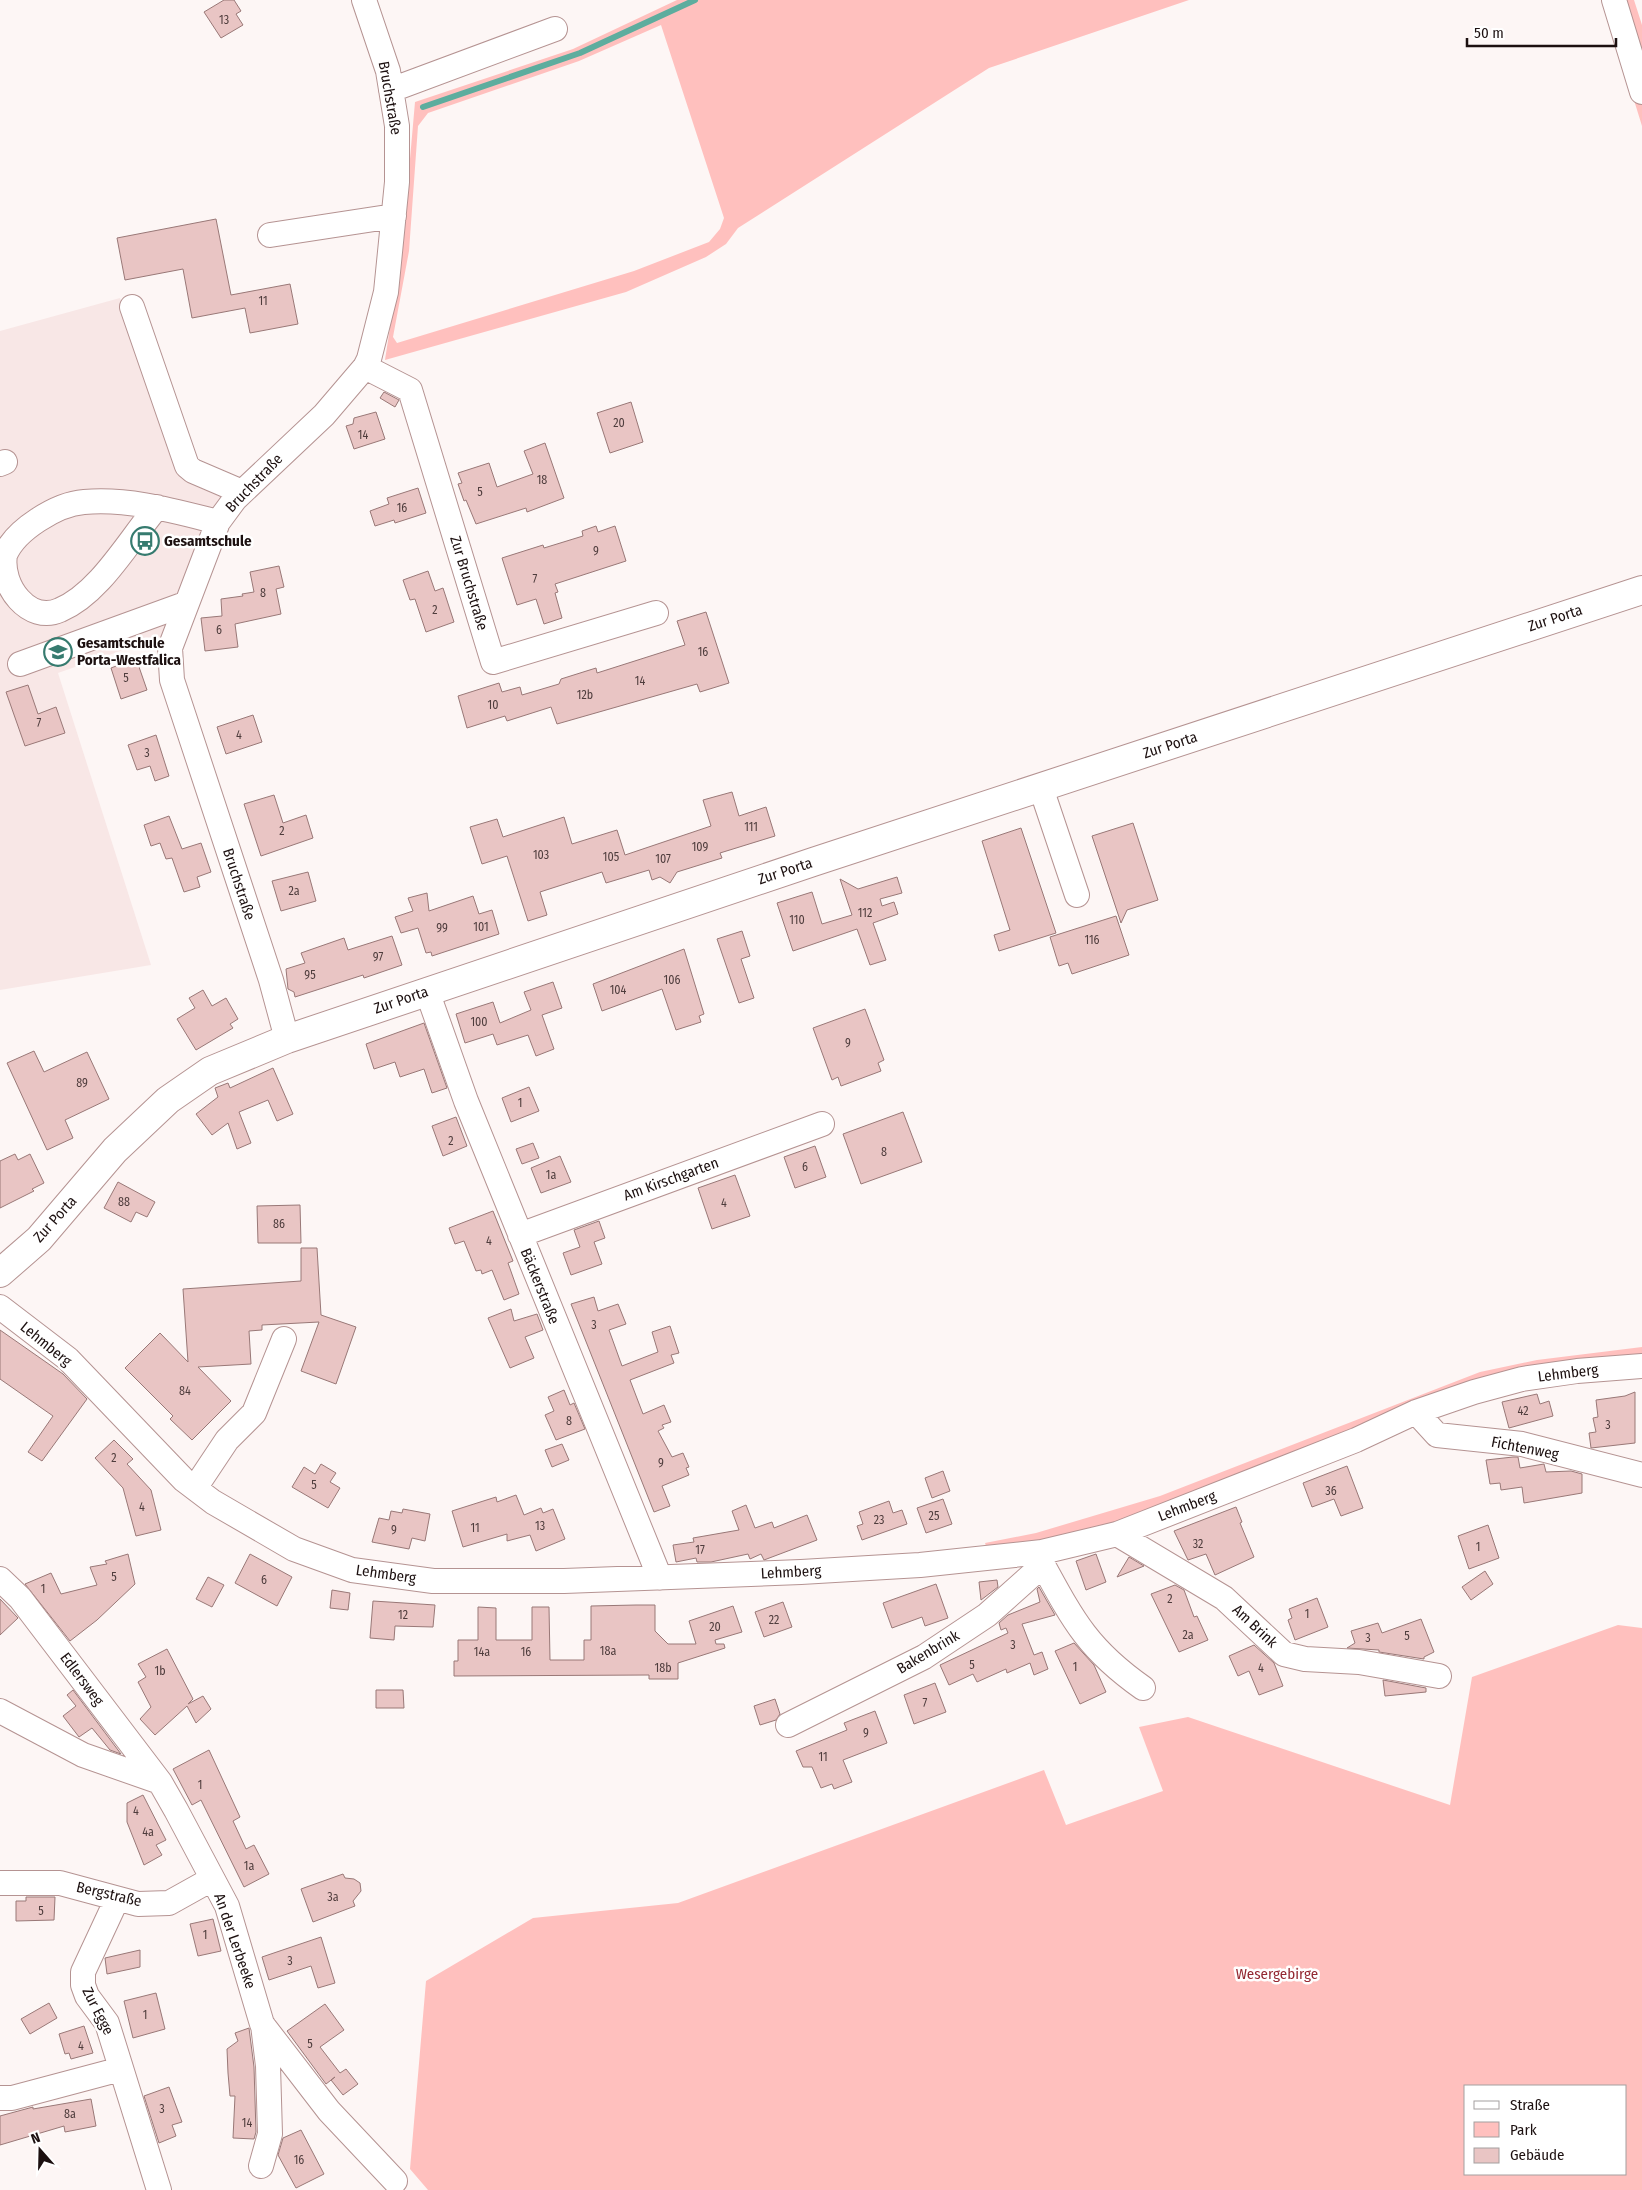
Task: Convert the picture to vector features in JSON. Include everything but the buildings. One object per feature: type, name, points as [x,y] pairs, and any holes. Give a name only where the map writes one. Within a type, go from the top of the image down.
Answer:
[{"type":"main road","name":"Zur Porta","points":[[0,1273],[39,1239],[115,1150],[168,1100],[210,1071],[287,1038],[1642,590]]},
{"type":"street","name":"Bruchstraße","points":[[287,1038],[268,971],[172,680],[170,648],[185,604],[218,522],[242,492],[324,414],[365,367],[386,292],[397,182],[397,126],[388,71],[364,0]]},
{"type":"street","points":[[1614,0],[1642,92]]},
{"type":"street","points":[[391,90],[555,29]]},
{"type":"street","points":[[270,235],[394,216]]},
{"type":"street","points":[[132,307],[187,466],[192,472],[242,492]]},
{"type":"street","name":"Zur Bruchstraße","points":[[365,367],[410,390],[493,662],[656,613]]},
{"type":"street","points":[[157,507],[93,590],[58,612],[36,612],[23,605],[9,590],[4,572],[8,534],[50,513],[74,504],[124,502],[157,507],[218,522]]},
{"type":"street","points":[[20,664],[185,604]]},
{"type":"street","points":[[1041,788],[1077,895]]},
{"type":"street","name":"Bäckerstraße","points":[[427,991],[466,1101],[660,1578]]},
{"type":"street","name":"Am Kirschgarten","points":[[520,1235],[822,1124]]},
{"type":"street","name":"Lehmberg","points":[[0,1307],[68,1359],[184,1480],[213,1502],[294,1549],[352,1570],[433,1580],[660,1578],[1042,1559],[1117,1534],[1270,1474],[1416,1412],[1474,1392],[1522,1379],[1577,1371],[1642,1366]]},
{"type":"street","points":[[195,1488],[227,1440],[254,1413],[284,1339]]},
{"type":"street","name":"Fichtenweg","points":[[1416,1412],[1437,1435],[1522,1444],[1642,1475]]},
{"type":"street","name":"Am Brink","points":[[1117,1534],[1224,1598],[1284,1654],[1305,1659],[1360,1662],[1439,1676]]},
{"type":"street","points":[[1042,1559],[1074,1620],[1091,1644],[1116,1669],[1143,1688]]},
{"type":"street","name":"Bakenbrink","points":[[788,1725],[924,1657],[987,1615],[1042,1559]]},
{"type":"street","name":"Edlersweg","points":[[0,1579],[20,1598],[160,1782]]},
{"type":"street","points":[[0,1711],[83,1755],[160,1782]]},
{"type":"street","name":"An der Lerbeeke","points":[[160,1782],[226,1906],[262,2024],[329,2111],[395,2181]]},
{"type":"street","name":"Bergstraße","points":[[0,1883],[60,1883],[138,1904],[169,1903],[212,1879]]},
{"type":"street","name":"Zur Egge","points":[[117,1899],[83,1972],[83,1985],[87,1996],[107,2023],[159,2190]]},
{"type":"street","points":[[260,2166],[270,2134],[268,2066],[262,2024]]},
{"type":"street","points":[[0,2098],[12,2098],[121,2069]]},
{"type":"shaded area","name":"Gesamtschule Porta-Westfalica","points":[[120,298],[179,473],[235,495],[174,632],[58,673],[151,965],[0,990],[0,331]]},
{"type":"green space","points":[[677,0],[1189,0],[989,68],[738,228],[726,244],[706,257],[626,292],[385,360],[402,250],[415,102],[573,49]],"holes":[[[661,25],[724,218],[720,229],[709,242],[634,271],[397,343],[393,337],[409,251],[418,126],[428,113],[579,61]]]},
{"type":"green space","points":[[1603,0],[1634,0],[1642,25],[1642,126]]},
{"type":"green space","points":[[1642,1347],[1642,1369],[1485,1394],[1139,1528],[991,1560],[985,1543],[1036,1533],[1160,1496],[1480,1372],[1537,1360]]},
{"type":"green space","name":"Wesergebirge","points":[[1618,1625],[1642,1628],[1642,2190],[428,2190],[410,2169],[426,1981],[533,1918],[678,1903],[1044,1770],[1066,1825],[1163,1791],[1139,1727],[1188,1717],[1450,1805],[1472,1677]]},
{"type":"waterway","points":[[423,107],[580,53],[695,0]]},
{"type":"place","name":"Gesamtschule","points":[[145,541]]},
{"type":"place","name":"Gesamtschule Porta-Westfalica","points":[[58,652]]}]
